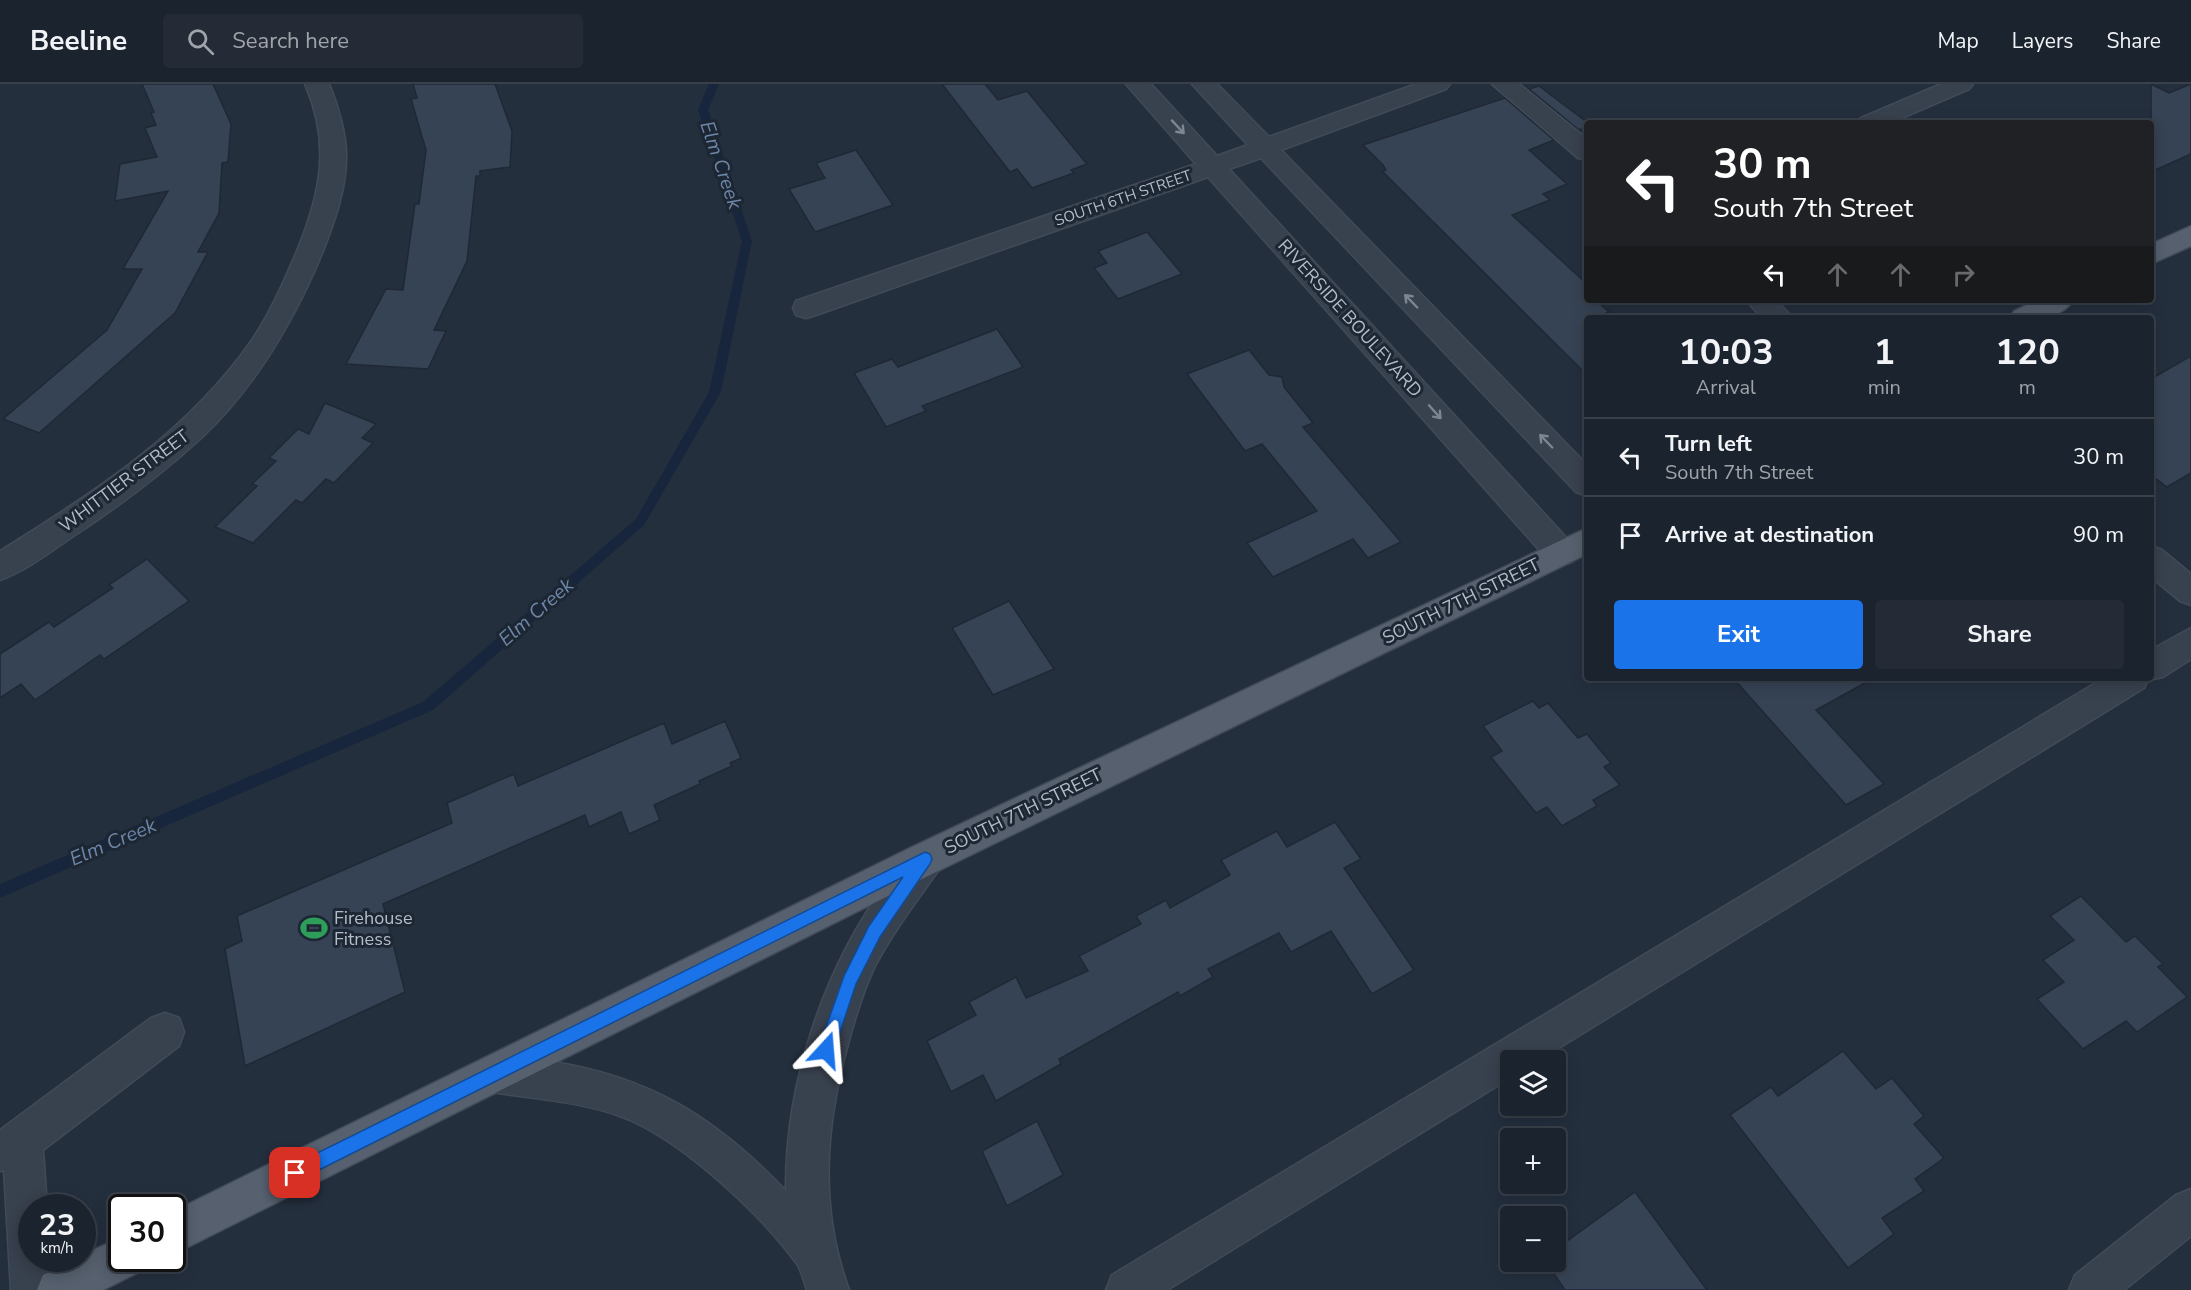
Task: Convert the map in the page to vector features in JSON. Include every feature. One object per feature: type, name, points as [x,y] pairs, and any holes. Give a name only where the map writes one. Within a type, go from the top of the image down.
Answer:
[{"type":"main road","points":[[2154,254],[2191,235]]},
{"type":"main road","points":[[2030,315],[2054,303]]},
{"type":"main road","name":"SOUTH 7TH STREET","points":[[186,1227],[925,859],[1574,546]]},
{"type":"main road","points":[[58,1290],[108,1265]]},
{"type":"street","name":"WHITTIER STREET","points":[[0,567],[87,513],[176,446],[236,385],[281,318],[304,267],[328,200],[334,151],[317,84]]},
{"type":"street","name":"RIVERSIDE BOULEVARD","points":[[1138,84],[1574,546]]},
{"type":"street","points":[[1204,84],[1584,481]]},
{"type":"street","name":"SOUTH 6TH STREET","points":[[806,308],[1214,166],[1438,84]]},
{"type":"street","points":[[1504,84],[1584,150]]},
{"type":"street","points":[[1876,120],[1961,84]]},
{"type":"street","points":[[1762,303],[1776,315]]},
{"type":"street","points":[[2154,562],[2191,592]]},
{"type":"street","points":[[2154,665],[2191,642]]},
{"type":"street","points":[[1127,1290],[2127,681]]},
{"type":"street","points":[[821,1271],[807,1184],[810,1132],[826,1050],[849,982],[874,931],[925,859]]},
{"type":"street","points":[[32,1290],[11,1146],[165,1032]]},
{"type":"street","points":[[498,1073],[565,1084],[627,1098],[680,1123],[737,1168],[821,1271]]},
{"type":"street","points":[[2090,1290],[2191,1210]]},
{"type":"building","points":[[142,84],[213,84],[231,124],[228,162],[222,163],[219,213],[198,252],[208,252],[175,313],[39,433],[3,419],[107,330],[142,269],[123,269],[168,191],[115,201],[120,164],[157,157],[145,128],[156,125],[151,113],[154,112]]},
{"type":"building","points":[[413,84],[495,84],[512,131],[510,167],[480,171],[480,176],[476,176],[467,261],[434,330],[446,331],[428,369],[346,364],[386,289],[403,290],[415,204],[419,204],[426,150],[411,99],[417,98]]},
{"type":"building","points":[[942,84],[985,84],[998,100],[1027,91],[1087,164],[1071,170],[1074,173],[1032,188],[1017,169],[1010,172]]},
{"type":"building","points":[[2151,84],[2169,93],[2191,84],[2191,154],[2154,171],[2154,120],[2151,120]]},
{"type":"building","points":[[1539,86],[1584,120],[1584,128],[1579,130],[1529,89]]},
{"type":"building","points":[[1505,98],[1554,140],[1529,150],[1567,184],[1543,194],[1550,200],[1512,215],[1584,281],[1584,303],[1599,303],[1609,312],[1602,315],[1584,315],[1584,372],[1382,171],[1386,170],[1383,165],[1363,145]]},
{"type":"building","points":[[856,150],[893,205],[815,232],[789,189],[825,178],[816,163]]},
{"type":"building","points":[[1147,232],[1182,274],[1118,299],[1094,268],[1107,263],[1098,251]]},
{"type":"building","points":[[997,329],[1023,367],[922,406],[926,411],[886,427],[854,373],[892,359],[898,367]]},
{"type":"building","points":[[1249,350],[1269,375],[1282,377],[1284,387],[1313,423],[1303,427],[1401,542],[1368,558],[1353,539],[1273,577],[1247,543],[1317,511],[1262,444],[1245,451],[1187,374]]},
{"type":"building","points":[[2191,356],[2191,473],[2167,487],[2154,477],[2154,377]]},
{"type":"building","points":[[325,403],[376,424],[362,438],[373,443],[334,483],[326,479],[302,503],[296,500],[253,543],[215,527],[257,486],[252,484],[276,461],[269,458],[298,429],[309,434]]},
{"type":"building","points":[[147,559],[189,601],[104,659],[100,655],[35,700],[21,684],[0,698],[0,654],[49,622],[54,627],[113,588],[109,585]]},
{"type":"building","points":[[1009,601],[1054,669],[993,695],[952,628]]},
{"type":"building","points":[[1736,681],[1869,681],[1816,710],[1884,784],[1846,805]]},
{"type":"building","points":[[1533,701],[1539,708],[1548,703],[1578,738],[1587,734],[1611,763],[1604,767],[1620,785],[1593,800],[1597,806],[1562,826],[1547,807],[1536,813],[1491,757],[1502,751],[1483,726]]},
{"type":"building","name":"Firehouse Fitness","points":[[725,721],[741,758],[730,763],[732,766],[699,781],[700,784],[654,805],[660,820],[629,834],[621,812],[589,827],[585,815],[383,904],[405,992],[245,1066],[225,949],[242,941],[237,916],[452,823],[447,803],[514,774],[518,786],[664,723],[672,744]]},
{"type":"building","points":[[1335,822],[1361,859],[1344,868],[1414,970],[1372,994],[1331,931],[1291,952],[1279,933],[1208,969],[1213,977],[1180,996],[1178,992],[1059,1059],[1061,1064],[996,1101],[983,1075],[951,1092],[927,1041],[976,1015],[969,1002],[1016,977],[1026,998],[1088,971],[1079,956],[1141,924],[1136,916],[1166,900],[1170,908],[1230,875],[1221,860],[1277,831],[1287,847]]},
{"type":"building","points":[[2081,896],[2126,942],[2135,936],[2163,964],[2158,967],[2187,997],[2137,1032],[2126,1021],[2083,1049],[2037,999],[2064,982],[2043,960],[2074,940],[2050,916]]},
{"type":"building","points":[[1843,1051],[1876,1089],[1892,1078],[1924,1116],[1914,1124],[1944,1158],[1915,1179],[1924,1191],[1882,1218],[1894,1234],[1848,1268],[1730,1115],[1771,1087],[1778,1096]]},
{"type":"building","points":[[1037,1121],[1063,1175],[1007,1206],[982,1151]]},
{"type":"building","points":[[1635,1192],[1707,1290],[1565,1290],[1553,1272],[1566,1272],[1566,1242]]},
{"type":"waterway","name":"Elm Creek","points":[[0,891],[428,706],[640,522],[715,392],[747,241],[703,110],[714,84]]},
{"type":"place","name":"Firehouse Fitness","points":[[314,928]]},
{"type":"route","points":[[295,1173],[925,859],[874,931],[849,982],[826,1050]]}]
